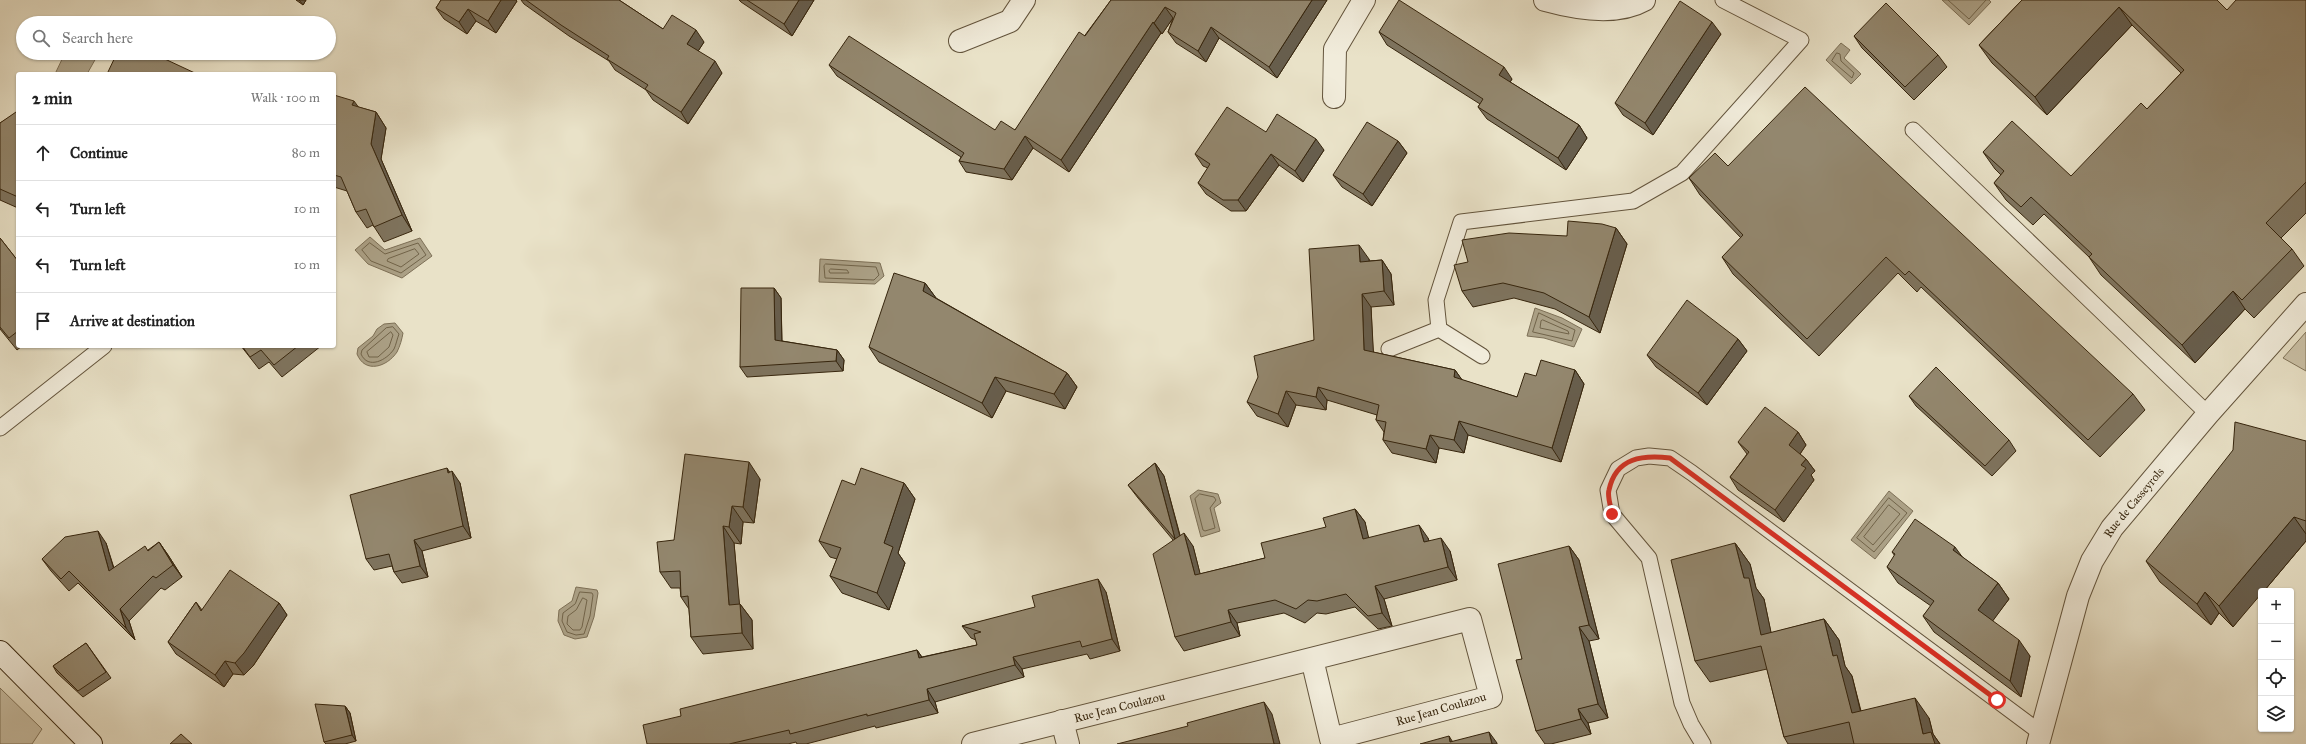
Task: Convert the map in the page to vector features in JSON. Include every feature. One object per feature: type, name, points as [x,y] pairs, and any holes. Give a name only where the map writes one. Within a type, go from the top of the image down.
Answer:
[{"type":"street","points":[[960,41],[1010,21],[1024,0]]},
{"type":"street","points":[[1334,97],[1335,49],[1364,0]]},
{"type":"street","points":[[1545,0],[1578,8],[1609,9],[1644,0]]},
{"type":"street","name":"Rue de Casseyrols","points":[[2040,739],[2078,596],[2092,560],[2112,528],[2208,414],[2306,304]]},
{"type":"street","name":"Rue Jean Coulazou","points":[[973,744],[1470,619],[1491,697],[1330,740],[1312,659]]},
{"type":"street","points":[[0,652],[91,744]]},
{"type":"street","points":[[1062,721],[1068,744]]},
{"type":"lane","points":[[1439,329],[1436,300],[1461,222],[1633,201],[1682,173],[1800,40],[1723,0]]},
{"type":"lane","points":[[1913,130],[2208,414]]},
{"type":"lane","points":[[1389,349],[1439,329]]},
{"type":"lane","points":[[1439,329],[1482,356]]},
{"type":"lane","points":[[0,428],[101,348]]},
{"type":"lane","points":[[1703,744],[1691,724],[1682,703],[1649,558],[1612,514],[1608,490],[1618,469],[1636,458],[1649,456],[1670,458],[1681,465],[2040,739]]},
{"type":"shaded area","points":[[2306,332],[2306,371],[2283,358]]},
{"type":"shaded area","points":[[0,688],[42,729],[32,744],[0,744]]},
{"type":"water","points":[[1942,0],[1989,0],[1991,2],[1969,25]]},
{"type":"water","points":[[1841,43],[1850,50],[1844,58],[1861,74],[1851,84],[1826,60]]},
{"type":"water","points":[[62,60],[95,60],[88,72],[56,72]]},
{"type":"water","points":[[370,237],[385,250],[420,238],[432,256],[402,278],[368,264],[355,250]]},
{"type":"water","points":[[820,259],[880,263],[884,276],[875,284],[819,282]]},
{"type":"water","points":[[1535,308],[1562,318],[1582,329],[1574,347],[1544,338],[1527,336]]},
{"type":"water","points":[[395,323],[403,333],[397,352],[388,361],[382,364],[371,366],[365,364],[357,354],[358,348],[373,336],[377,329],[384,324]]},
{"type":"water","points":[[1198,490],[1218,494],[1221,503],[1214,508],[1220,531],[1201,537],[1190,496]]},
{"type":"water","points":[[1889,491],[1913,511],[1875,559],[1851,540]]},
{"type":"water","points":[[576,587],[597,590],[598,593],[594,617],[587,637],[575,639],[564,635],[558,621],[559,610],[572,601]]},
{"type":"building","points":[[441,0],[501,0],[488,21],[468,9],[459,22],[436,8]]},
{"type":"building","points":[[526,0],[619,0],[663,29],[672,15],[696,30],[687,44],[715,61],[681,112],[645,89],[648,85],[607,59],[609,56]]},
{"type":"building","points":[[747,0],[799,0],[784,24]]},
{"type":"building","points":[[1111,0],[1312,0],[1269,67],[1211,27],[1198,51],[1168,32],[1176,13],[1165,7],[1154,23],[1153,22],[1061,160],[1025,136],[1004,169],[959,161],[964,153],[829,65],[849,36],[995,130],[1001,121],[1015,130],[1079,32],[1085,36]]},
{"type":"building","points":[[1399,0],[1504,67],[1499,75],[1579,125],[1558,158],[1478,107],[1483,99],[1379,32]]},
{"type":"building","points":[[2022,0],[2217,0],[2227,10],[2236,0],[2306,0],[2306,182],[2266,223],[2292,249],[2242,300],[2233,291],[2182,345],[2089,257],[2092,254],[2031,197],[2021,207],[1994,183],[2004,171],[1983,152],[2012,121],[2071,176],[2141,103],[2147,109],[2184,70],[2119,7],[2035,97],[1979,45]]},
{"type":"building","points":[[1680,1],[1712,22],[1645,123],[1615,103]]},
{"type":"building","points":[[1886,3],[1938,55],[1905,87],[1854,36]]},
{"type":"building","points":[[114,60],[167,60],[193,72],[108,72]]},
{"type":"building","points":[[1805,87],[2133,394],[2088,440],[1909,271],[1905,275],[1886,257],[1807,339],[1722,257],[1743,235],[1689,178],[1715,153],[1728,166]]},
{"type":"building","points":[[336,96],[354,101],[352,105],[376,112],[371,144],[402,215],[374,227],[366,209],[356,212],[341,177],[336,176]]},
{"type":"building","points":[[1227,107],[1266,132],[1277,114],[1316,139],[1295,171],[1271,154],[1238,200],[1223,200],[1198,183],[1210,164],[1195,154]]},
{"type":"building","points":[[16,112],[16,196],[0,189],[0,123]]},
{"type":"building","points":[[1367,122],[1398,141],[1363,194],[1333,175]]},
{"type":"building","points":[[1568,221],[1602,224],[1616,228],[1589,317],[1544,293],[1503,283],[1462,291],[1454,265],[1468,262],[1462,240],[1509,233],[1567,236]]},
{"type":"building","points":[[0,238],[16,258],[16,333],[9,338],[0,327]]},
{"type":"building","points":[[1359,245],[1360,262],[1382,260],[1384,291],[1362,294],[1364,350],[1455,370],[1454,377],[1517,397],[1525,373],[1536,376],[1541,360],[1575,370],[1552,448],[1459,421],[1454,440],[1430,435],[1426,449],[1383,440],[1386,422],[1376,420],[1379,405],[1318,387],[1316,397],[1286,391],[1278,414],[1247,402],[1258,377],[1254,356],[1314,340],[1309,249]]},
{"type":"building","points":[[894,273],[925,283],[923,291],[1067,373],[1054,394],[995,377],[982,403],[869,347]]},
{"type":"building","points":[[741,288],[774,288],[775,340],[837,350],[836,361],[740,367]]},
{"type":"building","points":[[1687,300],[1738,339],[1698,393],[1647,355]]},
{"type":"building","points":[[243,348],[295,348],[274,365],[261,350],[250,357]]},
{"type":"building","points":[[1936,367],[2009,440],[1985,466],[1909,396]]},
{"type":"building","points":[[1765,407],[1798,432],[1789,445],[1806,459],[1801,465],[1806,468],[1775,510],[1730,477],[1749,452],[1738,442]]},
{"type":"building","points":[[2235,422],[2306,441],[2306,521],[2294,517],[2219,606],[2205,592],[2197,604],[2146,561],[2233,450]]},
{"type":"building","points":[[685,454],[749,462],[743,507],[732,506],[729,527],[723,526],[729,605],[740,604],[742,633],[691,637],[688,596],[681,597],[680,571],[660,572],[657,542],[674,540]]},
{"type":"building","points":[[1155,463],[1175,539],[1128,485]]},
{"type":"building","points":[[447,468],[448,473],[452,471],[463,526],[414,540],[420,566],[394,572],[389,554],[366,559],[350,495]]},
{"type":"building","points":[[861,468],[904,483],[884,543],[893,547],[877,593],[830,576],[841,548],[819,541],[842,480],[855,485]]},
{"type":"building","points":[[1355,509],[1363,539],[1419,525],[1424,542],[1441,538],[1448,567],[1375,586],[1382,613],[1368,616],[1346,594],[1317,601],[1308,600],[1296,609],[1275,600],[1228,610],[1231,622],[1175,637],[1153,554],[1184,533],[1195,575],[1265,558],[1261,543],[1326,527],[1323,518]]},
{"type":"building","points":[[1915,519],[1955,547],[1953,550],[1998,583],[1978,610],[2019,640],[2010,681],[1923,616],[1934,601],[1887,567],[1895,554],[1892,552]]},
{"type":"building","points":[[98,531],[109,571],[145,546],[148,551],[159,542],[173,565],[156,578],[153,576],[120,609],[126,628],[69,571],[61,579],[42,559],[65,537]]},
{"type":"building","points":[[1735,543],[1744,578],[1749,578],[1761,635],[1824,619],[1833,656],[1837,655],[1852,713],[1915,698],[1923,734],[1931,732],[1935,744],[1854,744],[1849,722],[1784,737],[1761,646],[1695,661],[1671,560]]},
{"type":"building","points":[[1569,546],[1589,625],[1579,627],[1598,704],[1578,709],[1581,719],[1536,731],[1516,660],[1522,659],[1498,564]]},
{"type":"building","points":[[230,570],[279,603],[244,653],[235,663],[225,661],[215,675],[168,642],[196,602],[201,611]]},
{"type":"building","points":[[1098,579],[1112,639],[1082,647],[1080,641],[1013,657],[1015,665],[927,689],[929,700],[790,734],[789,730],[729,744],[647,744],[643,725],[681,716],[680,709],[917,650],[919,658],[977,645],[974,634],[981,632],[962,626],[1035,607],[1032,596]]},
{"type":"building","points":[[86,643],[106,672],[78,691],[53,666]]},
{"type":"building","points":[[1264,702],[1274,744],[1117,744],[1188,726],[1187,723]]},
{"type":"building","points":[[315,704],[345,706],[352,735],[324,742]]},
{"type":"building","points":[[1489,732],[1492,744],[1420,744],[1449,736],[1450,742]]},
{"type":"building","points":[[181,734],[192,744],[170,744]]},
{"type":"route","points":[[1612,514],[1608,490],[1618,469],[1636,458],[1649,456],[1670,458],[1997,700]]}]
